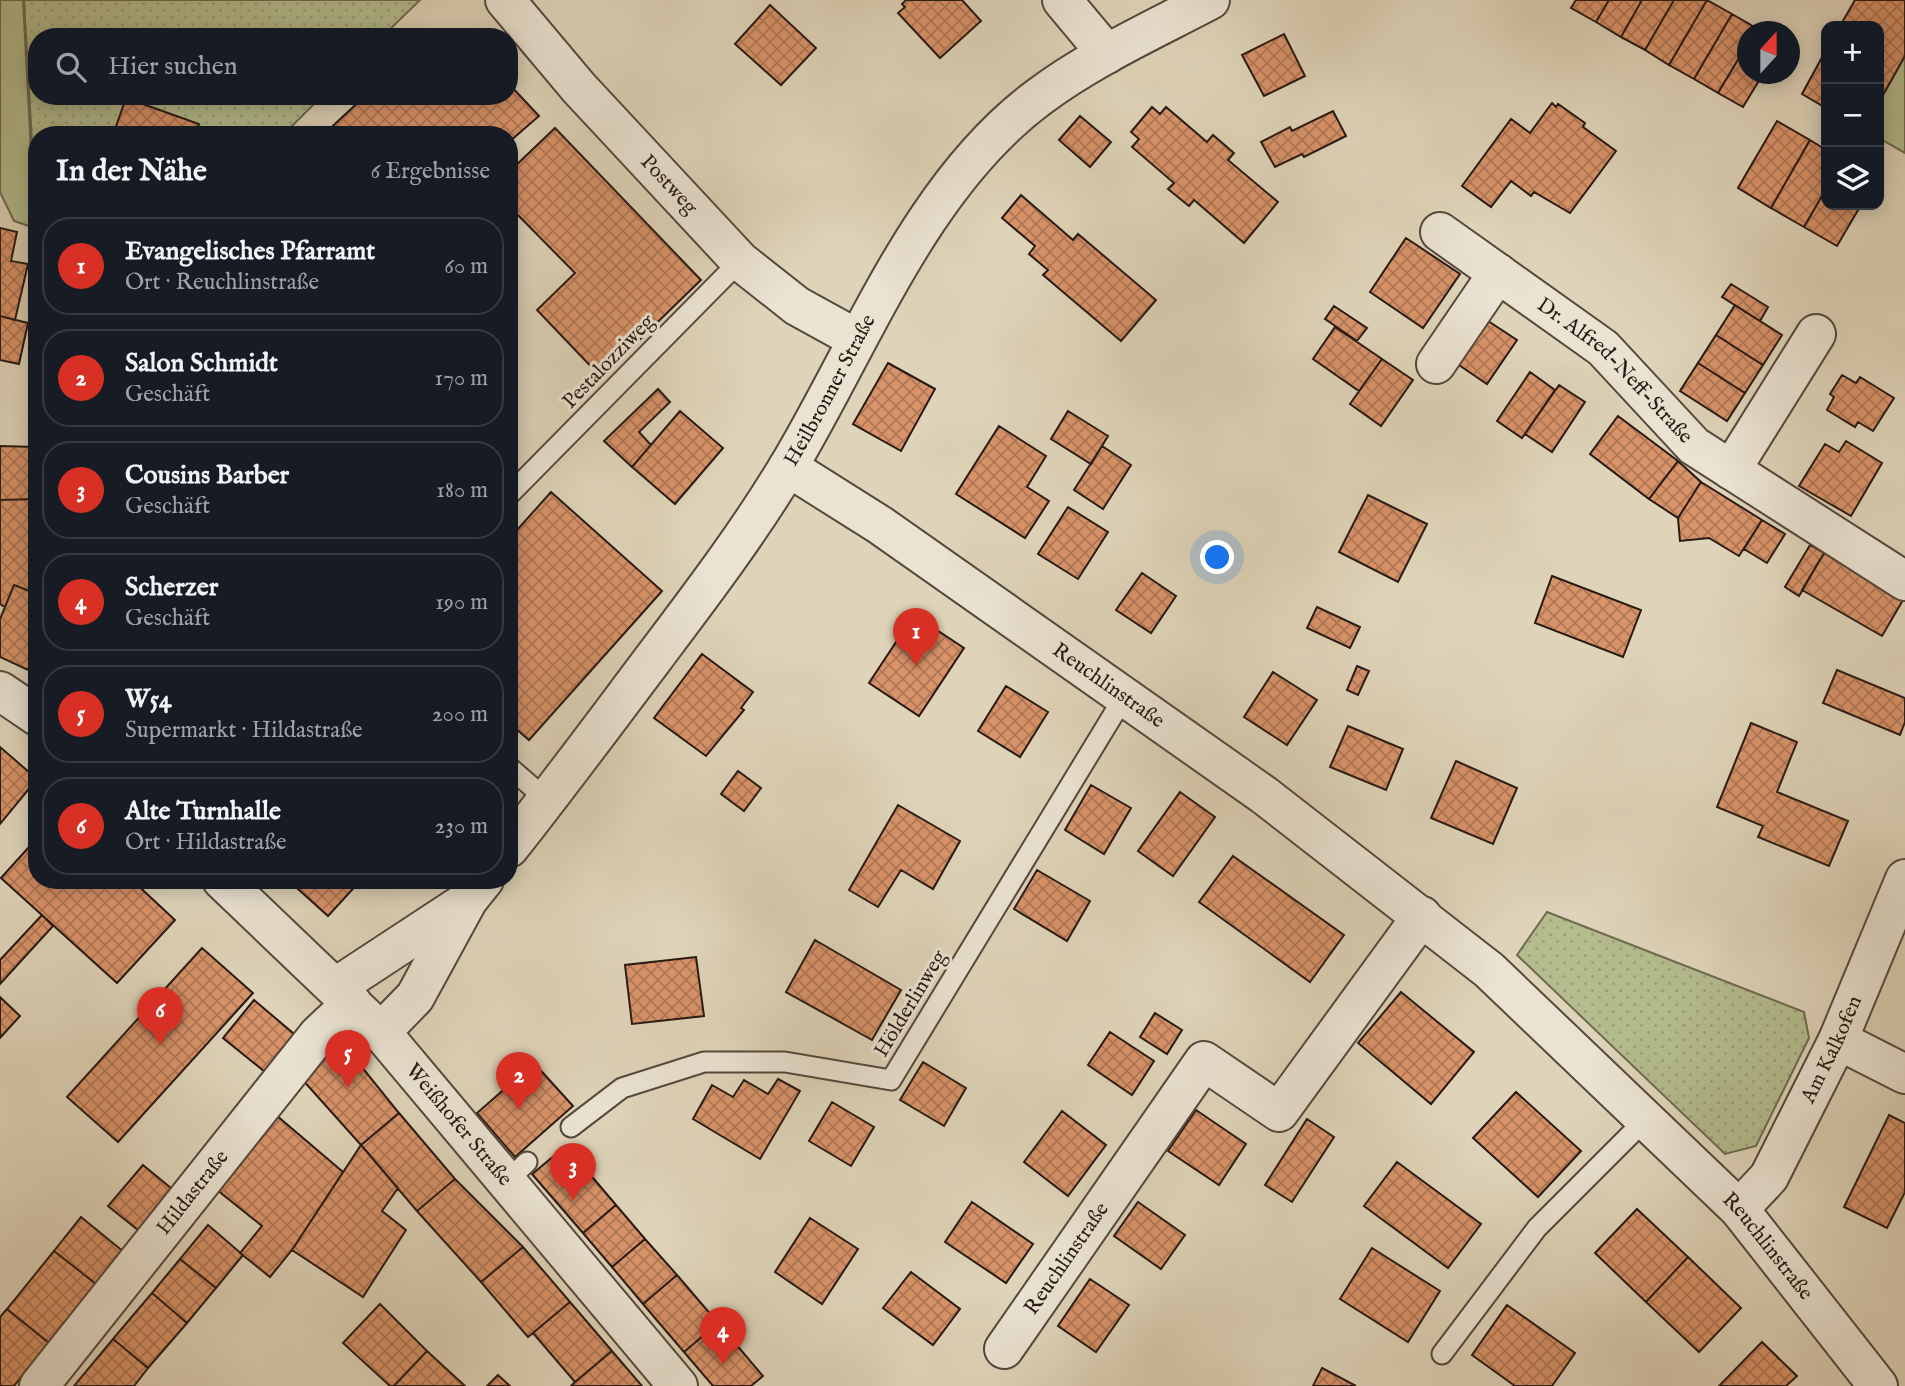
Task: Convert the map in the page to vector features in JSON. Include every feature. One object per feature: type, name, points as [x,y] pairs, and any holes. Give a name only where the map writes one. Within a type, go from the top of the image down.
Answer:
[{"type":"street","name":"Postweg","points":[[505,0],[579,88],[740,261],[797,306],[857,339]]},
{"type":"street","points":[[1062,0],[1107,54]]},
{"type":"street","name":"Heilbronner Straße","points":[[518,837],[711,582],[788,467],[857,339],[933,211],[963,173],[1038,97],[1107,54],[1210,0]]},
{"type":"street","name":"Dr. Alfred-Neff-Straße","points":[[1440,232],[1603,348],[1694,446],[1905,580]]},
{"type":"street","points":[[1436,365],[1498,273]]},
{"type":"street","points":[[1731,470],[1816,334]]},
{"type":"street","name":"Reuchlinstraße","points":[[788,467],[880,524],[1264,795],[1489,970],[1739,1209],[1878,1386]]},
{"type":"street","points":[[0,691],[28,710]]},
{"type":"street","name":"Am Kalkofen","points":[[1739,1209],[1769,1177],[1838,1040],[1905,879]]},
{"type":"street","name":"Weißhofer Straße","points":[[232,889],[344,995],[517,1172],[678,1386]]},
{"type":"street","points":[[344,995],[476,890]]},
{"type":"street","points":[[381,1032],[415,997],[476,890]]},
{"type":"street","name":"Reuchlinstraße","points":[[1004,1349],[1204,1062],[1279,1112],[1422,916]]},
{"type":"street","name":"Hildastraße","points":[[39,1386],[318,1035],[344,995]]},
{"type":"street","points":[[1838,1040],[1905,1074]]},
{"type":"lane","name":"Pestalozziweg","points":[[518,486],[740,261]]},
{"type":"lane","name":"Hölderlinweg","points":[[571,1127],[622,1088],[704,1062],[785,1062],[891,1080],[1124,698]]},
{"type":"lane","points":[[518,775],[547,800]]},
{"type":"lane","points":[[1442,1354],[1537,1228],[1646,1119]]},
{"type":"green space","points":[[0,0],[23,0],[30,126],[28,226],[14,221],[0,192]]},
{"type":"green space","points":[[24,0],[420,0],[391,28],[28,28],[28,71]]},
{"type":"green space","points":[[1905,56],[1905,153],[1884,141],[1884,93]]},
{"type":"green space","points":[[30,105],[313,105],[292,126],[31,126]]},
{"type":"green space","points":[[1547,912],[1804,1012],[1809,1038],[1756,1146],[1725,1154],[1517,955]]},
{"type":"building","points":[[906,0],[962,0],[981,21],[940,58],[898,13],[905,7],[902,4]]},
{"type":"building","points":[[1576,0],[1609,0],[1596,22],[1571,8]]},
{"type":"building","points":[[1609,0],[1642,0],[1621,37],[1596,22]]},
{"type":"building","points":[[1642,0],[1674,0],[1645,50],[1621,37]]},
{"type":"building","points":[[1674,0],[1707,0],[1669,65],[1645,50]]},
{"type":"building","points":[[1707,0],[1732,14],[1694,79],[1669,65]]},
{"type":"building","points":[[1855,0],[1905,0],[1905,56],[1884,93],[1884,21],[1843,21]]},
{"type":"building","points":[[770,5],[816,48],[781,85],[735,44]]},
{"type":"building","points":[[1732,14],[1744,21],[1737,21],[1737,61],[1718,93],[1694,79]]},
{"type":"building","points":[[1284,34],[1305,76],[1264,96],[1242,55]]},
{"type":"building","points":[[1821,59],[1821,105],[1802,94]]},
{"type":"building","points":[[1737,61],[1737,84],[1757,84],[1743,107],[1718,93]]},
{"type":"building","points":[[518,94],[539,116],[518,134],[518,126],[333,126],[355,105],[518,105]]},
{"type":"building","points":[[1552,103],[1556,107],[1558,104],[1585,123],[1583,127],[1616,151],[1570,213],[1534,192],[1531,196],[1511,181],[1491,207],[1462,186],[1511,119],[1530,133]]},
{"type":"building","points":[[124,105],[146,105],[199,124],[198,126],[116,126]]},
{"type":"building","points":[[1152,107],[1160,114],[1166,107],[1207,142],[1213,135],[1234,153],[1228,160],[1278,202],[1244,243],[1194,200],[1189,206],[1168,189],[1174,183],[1132,147],[1139,139],[1131,132]]},
{"type":"building","points":[[1333,111],[1346,136],[1304,157],[1302,154],[1275,167],[1261,142],[1290,127],[1292,131]]},
{"type":"building","points":[[1080,116],[1111,142],[1090,167],[1059,140]]},
{"type":"building","points":[[1777,121],[1810,140],[1771,208],[1738,188]]},
{"type":"building","points":[[555,128],[701,280],[601,377],[537,310],[575,273],[518,215],[518,163]]},
{"type":"building","points":[[1810,140],[1821,147],[1821,198],[1804,227],[1771,208]]},
{"type":"building","points":[[1021,195],[1073,240],[1078,234],[1156,300],[1121,341],[1043,275],[1048,270],[1029,254],[1035,246],[1002,218]]},
{"type":"building","points":[[1821,198],[1821,210],[1858,210],[1837,246],[1804,227]]},
{"type":"building","points":[[0,228],[17,232],[11,261],[28,264],[15,320],[0,316]]},
{"type":"building","points":[[1406,238],[1460,274],[1423,328],[1370,292]]},
{"type":"building","points":[[1731,284],[1768,307],[1760,321],[1722,297]]},
{"type":"building","points":[[1735,305],[1782,335],[1763,365],[1716,335]]},
{"type":"building","points":[[1334,306],[1367,328],[1357,341],[1325,319]]},
{"type":"building","points":[[0,316],[28,323],[19,364],[0,360]]},
{"type":"building","points":[[1482,317],[1517,340],[1487,384],[1453,361]]},
{"type":"building","points":[[1335,327],[1382,359],[1359,391],[1313,359]]},
{"type":"building","points":[[1716,335],[1763,365],[1745,393],[1698,363]]},
{"type":"building","points":[[1382,359],[1413,380],[1381,426],[1350,404]]},
{"type":"building","points":[[888,363],[935,389],[901,451],[853,424]]},
{"type":"building","points":[[1698,363],[1745,393],[1727,421],[1680,391]]},
{"type":"building","points":[[1530,372],[1555,390],[1522,438],[1497,421]]},
{"type":"building","points":[[1842,375],[1856,383],[1860,377],[1894,398],[1873,431],[1858,422],[1855,427],[1827,410],[1834,397],[1830,394]]},
{"type":"building","points":[[1559,385],[1585,402],[1552,452],[1525,434]]},
{"type":"building","points":[[658,389],[670,402],[639,432],[651,445],[632,467],[604,441]]},
{"type":"building","points":[[680,411],[723,448],[675,504],[632,467]]},
{"type":"building","points":[[1068,411],[1108,436],[1091,464],[1051,439]]},
{"type":"building","points":[[1618,416],[1678,461],[1649,499],[1590,454]]},
{"type":"building","points":[[999,426],[1046,456],[1027,487],[1049,501],[1025,538],[956,494]]},
{"type":"building","points":[[1846,441],[1882,463],[1851,516],[1799,486],[1825,444],[1839,452]]},
{"type":"building","points":[[0,446],[28,447],[28,499],[0,500]]},
{"type":"building","points":[[1102,446],[1131,465],[1103,509],[1074,490]]},
{"type":"building","points":[[1678,461],[1701,482],[1678,518],[1649,499]]},
{"type":"building","points":[[1701,482],[1762,520],[1739,556],[1709,538],[1680,541],[1678,518]]},
{"type":"building","points":[[551,492],[662,591],[529,740],[518,731],[518,529]]},
{"type":"building","points":[[1368,495],[1427,524],[1398,582],[1339,552]]},
{"type":"building","points":[[28,499],[28,590],[14,585],[5,607],[0,604],[0,500]]},
{"type":"building","points":[[1068,507],[1108,532],[1078,579],[1038,554]]},
{"type":"building","points":[[1762,520],[1785,534],[1767,563],[1744,549]]},
{"type":"building","points":[[1810,545],[1824,553],[1799,596],[1785,587]]},
{"type":"building","points":[[1824,553],[1903,600],[1882,636],[1802,590]]},
{"type":"building","points":[[1142,573],[1176,596],[1151,633],[1116,610]]},
{"type":"building","points":[[1552,576],[1641,610],[1623,657],[1535,623]]},
{"type":"building","points":[[14,585],[28,590],[28,670],[0,657],[0,619]]},
{"type":"building","points":[[1317,607],[1360,627],[1350,648],[1307,628]]},
{"type":"building","points":[[914,615],[964,648],[919,716],[869,683]]},
{"type":"building","points":[[702,654],[753,692],[741,708],[744,710],[706,756],[654,718]]},
{"type":"building","points":[[1357,666],[1369,671],[1358,695],[1347,690]]},
{"type":"building","points":[[1837,670],[1905,698],[1905,722],[1900,735],[1823,703]]},
{"type":"building","points":[[1273,672],[1317,700],[1287,745],[1244,717]]},
{"type":"building","points":[[1006,686],[1048,712],[1020,757],[978,731]]},
{"type":"building","points":[[1751,723],[1797,742],[1777,792],[1848,821],[1829,866],[1758,837],[1763,826],[1717,807]]},
{"type":"building","points":[[1348,726],[1403,749],[1386,790],[1330,767]]},
{"type":"building","points":[[0,747],[28,771],[28,790],[0,824]]},
{"type":"building","points":[[1456,761],[1517,788],[1493,844],[1431,818]]},
{"type":"building","points":[[738,771],[761,788],[744,811],[721,794]]},
{"type":"building","points":[[1091,785],[1131,808],[1104,854],[1065,830]]},
{"type":"building","points":[[1180,792],[1215,817],[1173,876],[1138,851]]},
{"type":"building","points":[[898,805],[960,841],[933,889],[901,870],[878,907],[849,890]]},
{"type":"building","points":[[28,848],[28,889],[142,889],[175,920],[117,983],[1,878]]},
{"type":"building","points":[[1233,856],[1344,935],[1310,982],[1199,902]]},
{"type":"building","points":[[1037,870],[1090,901],[1067,941],[1014,909]]},
{"type":"building","points":[[298,889],[353,889],[328,916]]},
{"type":"building","points":[[42,915],[53,926],[0,984],[0,960]]},
{"type":"building","points":[[815,940],[901,990],[872,1040],[786,992]]},
{"type":"building","points":[[202,948],[253,993],[118,1142],[67,1097]]},
{"type":"building","points":[[696,957],[704,1016],[632,1024],[625,965]]},
{"type":"building","points":[[1401,992],[1474,1052],[1431,1104],[1358,1043]]},
{"type":"building","points":[[0,997],[20,1016],[0,1038]]},
{"type":"building","points":[[254,1000],[300,1039],[270,1076],[223,1038]]},
{"type":"building","points":[[1155,1013],[1182,1030],[1167,1054],[1140,1037]]},
{"type":"building","points":[[1110,1032],[1154,1061],[1132,1095],[1088,1065]]},
{"type":"building","points":[[336,1035],[399,1113],[361,1145],[300,1077]]},
{"type":"building","points":[[923,1062],[966,1088],[944,1126],[900,1100]]},
{"type":"building","points":[[534,1063],[573,1106],[515,1157],[477,1113]]},
{"type":"building","points":[[778,1079],[800,1091],[760,1159],[693,1119],[712,1085],[733,1097],[744,1080],[768,1094]]},
{"type":"building","points":[[1516,1092],[1581,1151],[1538,1197],[1473,1138]]},
{"type":"building","points":[[832,1102],[874,1127],[851,1166],[809,1141]]},
{"type":"building","points":[[1196,1110],[1246,1144],[1219,1185],[1168,1151]]},
{"type":"building","points":[[1062,1111],[1106,1145],[1068,1196],[1024,1162]]},
{"type":"building","points":[[399,1113],[455,1179],[417,1211],[361,1145]]},
{"type":"building","points":[[276,1115],[343,1172],[292,1250],[270,1277],[240,1253],[262,1226],[216,1189]]},
{"type":"building","points":[[1889,1115],[1905,1123],[1905,1192],[1887,1228],[1844,1207]]},
{"type":"building","points":[[1307,1119],[1334,1137],[1292,1202],[1265,1185]]},
{"type":"building","points":[[361,1145],[398,1188],[382,1211],[406,1230],[363,1297],[292,1250]]},
{"type":"building","points":[[566,1146],[616,1205],[583,1233],[532,1174]]},
{"type":"building","points":[[1397,1162],[1481,1224],[1448,1268],[1364,1206]]},
{"type":"building","points":[[143,1165],[172,1189],[138,1230],[108,1206]]},
{"type":"building","points":[[455,1179],[523,1247],[481,1282],[417,1211]]},
{"type":"building","points":[[972,1202],[1033,1244],[1006,1283],[945,1242]]},
{"type":"building","points":[[1138,1202],[1185,1235],[1161,1269],[1114,1236]]},
{"type":"building","points":[[616,1205],[645,1239],[612,1267],[583,1233]]},
{"type":"building","points":[[1637,1209],[1688,1257],[1646,1302],[1595,1253]]},
{"type":"building","points":[[81,1217],[124,1252],[96,1284],[54,1251]]},
{"type":"building","points":[[810,1218],[858,1249],[822,1304],[775,1272]]},
{"type":"building","points":[[208,1225],[243,1255],[216,1288],[180,1259]]},
{"type":"building","points":[[645,1239],[677,1275],[643,1304],[612,1267]]},
{"type":"building","points":[[523,1247],[570,1302],[528,1337],[481,1282]]},
{"type":"building","points":[[1372,1248],[1440,1291],[1408,1342],[1340,1299]]},
{"type":"building","points":[[54,1251],[96,1284],[49,1343],[7,1309]]},
{"type":"building","points":[[1688,1257],[1741,1308],[1699,1352],[1646,1302]]},
{"type":"building","points":[[180,1259],[216,1288],[187,1323],[152,1293]]},
{"type":"building","points":[[911,1272],[960,1309],[933,1345],[883,1308]]},
{"type":"building","points":[[677,1275],[718,1323],[684,1352],[643,1304]]},
{"type":"building","points":[[1090,1279],[1129,1305],[1096,1352],[1058,1326]]},
{"type":"building","points":[[152,1293],[187,1323],[148,1368],[113,1339]]},
{"type":"building","points":[[570,1302],[612,1351],[575,1382],[533,1333]]},
{"type":"building","points":[[380,1304],[427,1351],[394,1386],[390,1386],[343,1343]]},
{"type":"building","points":[[1507,1305],[1575,1353],[1552,1386],[1515,1386],[1472,1355]]},
{"type":"building","points":[[7,1309],[49,1343],[14,1386],[0,1386],[0,1317]]},
{"type":"building","points":[[718,1323],[763,1376],[751,1386],[713,1386],[684,1352]]},
{"type":"building","points":[[113,1339],[148,1368],[134,1386],[74,1386]]},
{"type":"building","points":[[1762,1342],[1797,1376],[1786,1386],[1719,1386]]},
{"type":"building","points":[[427,1351],[465,1386],[394,1386]]},
{"type":"building","points":[[612,1351],[642,1386],[571,1386],[575,1382]]},
{"type":"building","points":[[1322,1368],[1356,1386],[1313,1386]]},
{"type":"building","points":[[498,1375],[510,1386],[487,1386]]},
{"type":"place","name":"Evangelisches Pfarramt","points":[[916,666]]},
{"type":"place","name":"Alte Turnhalle","points":[[160,1045]]},
{"type":"place","name":"W54","points":[[348,1088]]},
{"type":"place","name":"Salon Schmidt","points":[[519,1110]]},
{"type":"place","name":"Cousins Barber","points":[[573,1201]]},
{"type":"place","name":"Scherzer","points":[[723,1365]]}]
